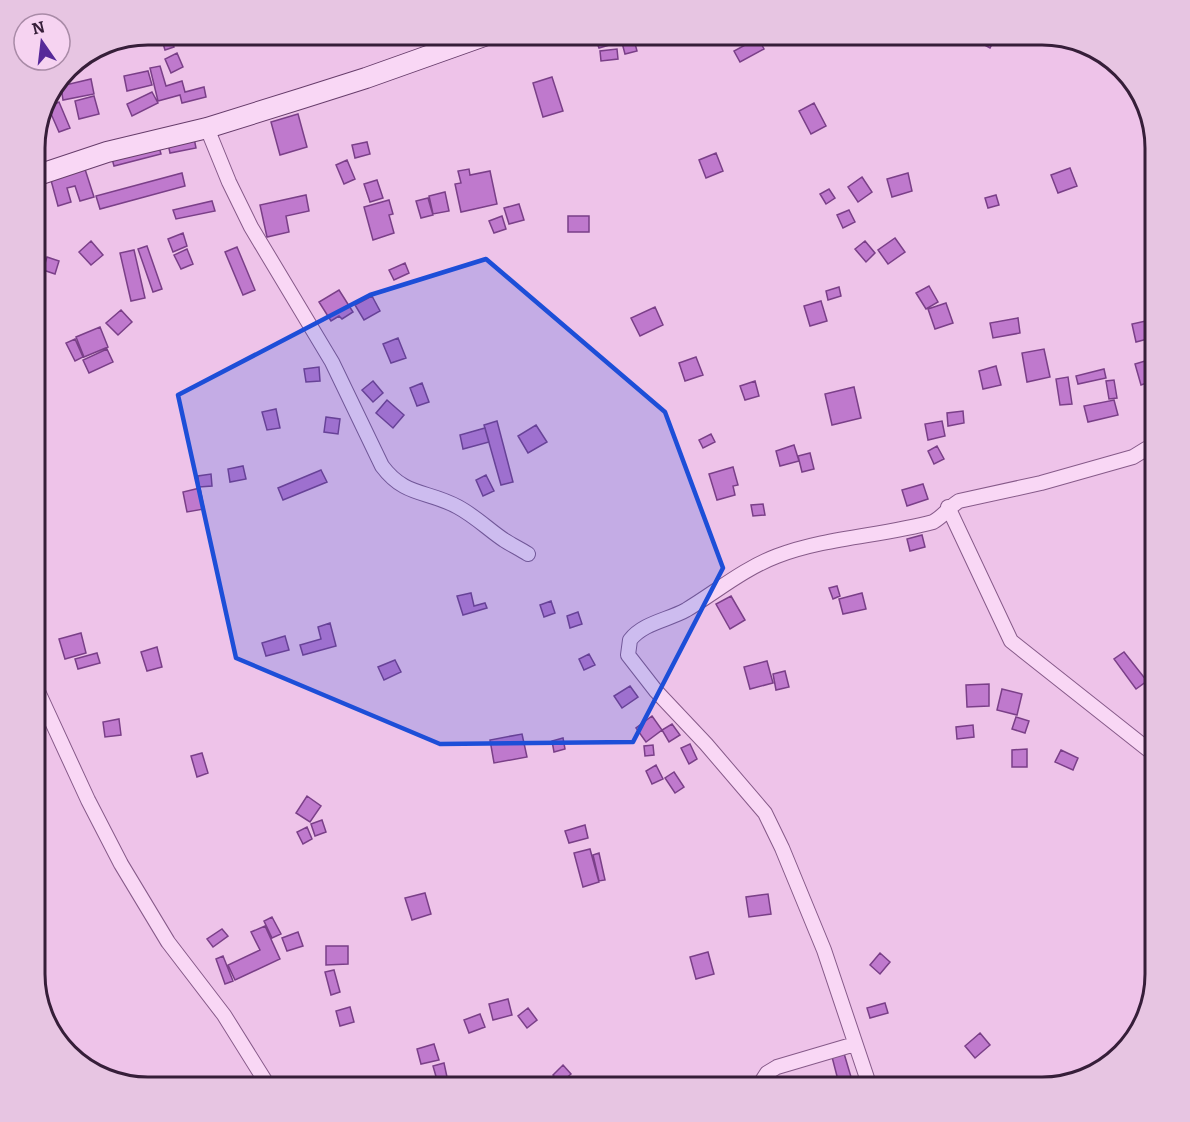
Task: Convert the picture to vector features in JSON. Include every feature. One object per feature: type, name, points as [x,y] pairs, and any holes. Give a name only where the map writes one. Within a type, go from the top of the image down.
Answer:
[{"type":"main road","points":[[45,173],[107,152],[207,128],[366,78],[458,45]]},
{"type":"street","points":[[207,128],[251,227],[332,362],[382,466],[392,480],[408,489],[460,508],[528,554]]},
{"type":"street","points":[[867,1077],[824,950],[765,813],[706,744],[656,691],[628,655],[630,640],[654,624],[683,612],[759,564],[801,549],[933,522],[941,518],[948,507],[959,501],[1041,483],[1133,457],[1145,450]]},
{"type":"street","points":[[948,507],[1011,641],[1145,747]]},
{"type":"street","points":[[45,707],[88,800],[132,883],[168,942],[224,1015],[262,1077]]},
{"type":"street","points":[[764,1077],[777,1067],[855,1044]]},
{"type":"highlighted area","points":[[486,259],[665,412],[723,568],[633,742],[440,744],[236,658],[178,395],[370,295]]},
{"type":"building","points":[[163,45],[173,45],[174,47],[165,50]]},
{"type":"building","points":[[623,45],[635,45],[637,51],[625,54]]},
{"type":"building","points":[[745,45],[762,45],[764,49],[740,62],[734,51]]},
{"type":"building","points":[[617,49],[618,59],[601,61],[600,51]]},
{"type":"building","points":[[177,53],[183,67],[171,73],[165,59]]},
{"type":"building","points":[[160,66],[166,86],[182,81],[185,92],[204,87],[206,97],[182,103],[180,95],[158,101],[150,68]]},
{"type":"building","points":[[148,71],[152,85],[127,91],[124,76]]},
{"type":"building","points":[[552,77],[563,111],[543,117],[533,83]]},
{"type":"building","points":[[91,79],[94,94],[63,100],[62,92],[66,85]]},
{"type":"building","points":[[152,92],[158,103],[132,116],[127,104]]},
{"type":"building","points":[[94,96],[99,114],[79,119],[75,101]]},
{"type":"building","points":[[59,102],[70,128],[59,132],[51,115],[56,103]]},
{"type":"building","points":[[814,103],[826,126],[811,134],[799,111]]},
{"type":"building","points":[[298,114],[307,147],[280,155],[271,122]]},
{"type":"building","points":[[193,133],[196,148],[170,153],[167,139]]},
{"type":"building","points":[[367,142],[370,154],[355,158],[352,145]]},
{"type":"building","points":[[158,143],[161,154],[114,166],[111,155]]},
{"type":"building","points":[[716,153],[723,171],[706,178],[699,160]]},
{"type":"building","points":[[347,160],[355,179],[344,184],[336,165]]},
{"type":"building","points":[[83,163],[94,197],[80,201],[75,186],[67,188],[71,202],[58,206],[49,173]]},
{"type":"building","points":[[1070,168],[1077,186],[1058,193],[1051,175]]},
{"type":"building","points":[[469,169],[470,175],[490,171],[497,204],[461,212],[455,184],[461,183],[458,171]]},
{"type":"building","points":[[182,173],[185,186],[100,209],[96,196]]},
{"type":"building","points":[[908,173],[912,191],[892,197],[887,179]]},
{"type":"building","points":[[862,177],[872,192],[858,202],[848,187]]},
{"type":"building","points":[[377,180],[383,198],[370,202],[364,184]]},
{"type":"building","points":[[829,189],[835,198],[826,204],[820,194]]},
{"type":"building","points":[[445,192],[449,211],[433,214],[429,196]]},
{"type":"building","points":[[306,195],[309,211],[286,216],[289,232],[267,237],[260,205]]},
{"type":"building","points":[[996,195],[999,205],[988,208],[985,198]]},
{"type":"building","points":[[428,198],[433,215],[421,218],[416,201]]},
{"type":"building","points":[[389,200],[393,214],[389,215],[394,233],[373,240],[364,207]]},
{"type":"building","points":[[212,201],[215,211],[176,219],[173,210]]},
{"type":"building","points":[[519,204],[524,220],[509,224],[504,208]]},
{"type":"building","points":[[849,210],[855,222],[843,228],[837,215]]},
{"type":"building","points":[[502,216],[506,229],[494,233],[489,221]]},
{"type":"building","points":[[568,216],[589,216],[589,232],[568,232]]},
{"type":"building","points":[[183,233],[187,246],[173,252],[168,239]]},
{"type":"building","points":[[895,238],[905,252],[888,264],[878,250]]},
{"type":"building","points":[[91,241],[103,255],[91,265],[79,252]]},
{"type":"building","points":[[865,241],[875,253],[866,262],[855,249]]},
{"type":"building","points":[[147,246],[162,289],[153,292],[138,249]]},
{"type":"building","points":[[237,247],[255,290],[243,295],[225,252]]},
{"type":"building","points":[[187,249],[193,264],[181,269],[174,255]]},
{"type":"building","points":[[134,250],[145,298],[131,301],[120,253]]},
{"type":"building","points":[[47,257],[59,261],[55,274],[45,271]]},
{"type":"building","points":[[405,263],[409,273],[394,280],[389,270]]},
{"type":"building","points":[[929,286],[938,302],[926,309],[916,293]]},
{"type":"building","points":[[839,287],[841,296],[828,300],[826,291]]},
{"type":"building","points":[[339,290],[353,312],[342,319],[339,316],[331,321],[319,302]]},
{"type":"building","points":[[372,296],[380,311],[364,320],[355,305]]},
{"type":"building","points":[[821,301],[827,321],[810,326],[804,306]]},
{"type":"building","points":[[946,303],[953,323],[935,329],[928,309]]},
{"type":"building","points":[[655,307],[663,325],[640,336],[631,318]]},
{"type":"building","points":[[121,310],[132,322],[118,335],[106,323]]},
{"type":"building","points":[[1018,318],[1020,333],[993,338],[990,323]]},
{"type":"building","points":[[1145,321],[1145,340],[1136,342],[1132,324]]},
{"type":"building","points":[[100,327],[108,347],[84,357],[76,337]]},
{"type":"building","points":[[398,338],[406,358],[391,363],[383,344]]},
{"type":"building","points":[[75,339],[83,357],[75,361],[66,343]]},
{"type":"building","points":[[107,349],[113,362],[89,373],[83,360]]},
{"type":"building","points":[[1044,349],[1050,377],[1027,382],[1022,353]]},
{"type":"building","points":[[696,357],[703,375],[685,381],[679,363]]},
{"type":"building","points":[[1145,361],[1145,384],[1141,385],[1135,364]]},
{"type":"building","points":[[996,366],[1001,385],[983,389],[979,371]]},
{"type":"building","points":[[319,367],[320,381],[306,382],[304,369]]},
{"type":"building","points":[[1104,369],[1106,378],[1078,384],[1076,376]]},
{"type":"building","points":[[1068,377],[1072,404],[1060,405],[1056,379]]},
{"type":"building","points":[[1114,380],[1117,398],[1109,399],[1106,381]]},
{"type":"building","points":[[373,381],[383,393],[373,402],[362,390]]},
{"type":"building","points":[[755,381],[759,396],[745,400],[740,386]]},
{"type":"building","points":[[422,383],[429,402],[417,406],[410,388]]},
{"type":"building","points":[[854,387],[861,418],[832,425],[825,394]]},
{"type":"building","points":[[387,400],[404,415],[393,428],[376,413]]},
{"type":"building","points":[[1114,400],[1118,415],[1088,422],[1084,406]]},
{"type":"building","points":[[276,409],[280,428],[267,430],[262,412]]},
{"type":"building","points":[[963,411],[964,423],[948,426],[947,413]]},
{"type":"building","points":[[326,417],[340,419],[338,434],[324,432]]},
{"type":"building","points":[[497,421],[513,482],[501,485],[484,425]]},
{"type":"building","points":[[942,421],[945,436],[928,440],[925,424]]},
{"type":"building","points":[[536,425],[547,442],[528,453],[518,436]]},
{"type":"building","points":[[485,428],[489,442],[463,449],[460,435]]},
{"type":"building","points":[[711,434],[715,442],[703,448],[699,440]]},
{"type":"building","points":[[794,445],[799,461],[780,466],[776,451]]},
{"type":"building","points":[[937,446],[944,459],[934,464],[928,451]]},
{"type":"building","points":[[810,453],[814,469],[802,472],[798,456]]},
{"type":"building","points":[[243,466],[246,479],[230,482],[228,469]]},
{"type":"building","points":[[733,467],[738,485],[733,486],[735,495],[717,500],[709,474]]},
{"type":"building","points":[[321,470],[327,482],[283,500],[278,488]]},
{"type":"building","points":[[211,474],[212,486],[199,487],[198,476]]},
{"type":"building","points":[[486,475],[494,491],[483,496],[476,480]]},
{"type":"building","points":[[923,484],[928,499],[907,506],[902,490]]},
{"type":"building","points":[[200,488],[204,509],[187,512],[183,492]]},
{"type":"building","points":[[763,504],[765,515],[753,516],[751,505]]},
{"type":"building","points":[[922,535],[925,547],[910,551],[907,539]]},
{"type":"building","points":[[837,586],[840,596],[833,599],[829,588]]},
{"type":"building","points":[[471,593],[474,606],[485,603],[487,608],[463,615],[457,596]]},
{"type":"building","points":[[862,593],[866,609],[843,614],[839,599]]},
{"type":"building","points":[[731,596],[745,620],[730,629],[716,604]]},
{"type":"building","points":[[551,601],[555,613],[544,617],[540,605]]},
{"type":"building","points":[[578,612],[582,624],[570,628],[567,616]]},
{"type":"building","points":[[330,623],[336,646],[303,655],[300,645],[321,639],[318,627]]},
{"type":"building","points":[[81,633],[86,653],[65,659],[59,639]]},
{"type":"building","points":[[285,636],[289,650],[266,656],[262,643]]},
{"type":"building","points":[[157,647],[162,667],[147,671],[141,652]]},
{"type":"building","points":[[1124,652],[1145,678],[1145,682],[1136,689],[1114,659]]},
{"type":"building","points":[[97,653],[100,663],[78,669],[75,659]]},
{"type":"building","points":[[589,654],[595,665],[584,670],[579,659]]},
{"type":"building","points":[[395,660],[401,672],[384,680],[378,667]]},
{"type":"building","points":[[767,661],[773,683],[750,689],[744,667]]},
{"type":"building","points":[[785,671],[789,687],[776,690],[773,674]]},
{"type":"building","points":[[989,684],[989,706],[967,707],[966,685]]},
{"type":"building","points":[[630,686],[638,697],[622,708],[614,696]]},
{"type":"building","points":[[1002,689],[1022,694],[1017,715],[997,710]]},
{"type":"building","points":[[652,716],[662,730],[646,742],[636,728]]},
{"type":"building","points":[[1016,717],[1029,721],[1025,733],[1012,729]]},
{"type":"building","points":[[119,719],[121,735],[105,737],[103,722]]},
{"type":"building","points":[[672,724],[680,735],[669,742],[662,730]]},
{"type":"building","points":[[973,725],[974,737],[957,739],[956,727]]},
{"type":"building","points":[[522,734],[527,757],[494,763],[490,740]]},
{"type":"building","points":[[563,738],[565,749],[554,752],[552,741]]},
{"type":"building","points":[[690,744],[697,759],[689,764],[681,748]]},
{"type":"building","points":[[653,745],[654,755],[645,756],[644,746]]},
{"type":"building","points":[[1027,749],[1027,767],[1012,767],[1012,750]]},
{"type":"building","points":[[1061,750],[1078,758],[1073,770],[1055,762]]},
{"type":"building","points":[[202,753],[208,773],[197,777],[191,756]]},
{"type":"building","points":[[656,765],[663,779],[652,784],[646,771]]},
{"type":"building","points":[[674,772],[684,787],[675,793],[665,778]]},
{"type":"building","points":[[307,796],[321,806],[310,822],[296,813]]},
{"type":"building","points":[[322,820],[326,832],[315,836],[311,824]]},
{"type":"building","points":[[585,825],[588,838],[569,843],[565,831]]},
{"type":"building","points":[[307,827],[312,839],[303,844],[297,832]]},
{"type":"building","points":[[590,849],[599,882],[583,887],[574,853]]},
{"type":"building","points":[[599,853],[605,880],[599,881],[593,855]]},
{"type":"building","points":[[425,893],[431,914],[412,920],[405,898]]},
{"type":"building","points":[[768,894],[771,914],[749,917],[746,897]]},
{"type":"building","points":[[272,917],[281,934],[272,938],[264,921]]},
{"type":"building","points":[[265,926],[280,959],[235,980],[228,965],[260,950],[251,932]]},
{"type":"building","points":[[222,929],[228,936],[213,947],[207,939]]},
{"type":"building","points":[[298,932],[303,946],[287,951],[282,938]]},
{"type":"building","points":[[326,946],[348,946],[348,964],[326,965]]},
{"type":"building","points":[[708,952],[714,974],[696,979],[690,957]]},
{"type":"building","points":[[880,953],[890,962],[880,974],[870,965]]},
{"type":"building","points":[[223,956],[233,981],[225,984],[216,959]]},
{"type":"building","points":[[334,970],[340,992],[331,995],[325,972]]},
{"type":"building","points":[[508,999],[512,1015],[493,1020],[489,1004]]},
{"type":"building","points":[[885,1003],[888,1013],[870,1018],[867,1008]]},
{"type":"building","points":[[350,1007],[354,1022],[340,1026],[336,1011]]},
{"type":"building","points":[[528,1008],[537,1020],[527,1028],[518,1016]]},
{"type":"building","points":[[480,1014],[485,1027],[469,1033],[464,1020]]},
{"type":"building","points":[[980,1033],[990,1045],[975,1058],[965,1046]]},
{"type":"building","points":[[434,1044],[439,1060],[421,1064],[417,1049]]},
{"type":"building","points":[[843,1050],[851,1077],[837,1077],[831,1053]]},
{"type":"building","points":[[444,1063],[447,1077],[436,1077],[433,1066]]},
{"type":"building","points":[[563,1065],[571,1074],[568,1077],[553,1075]]}]
